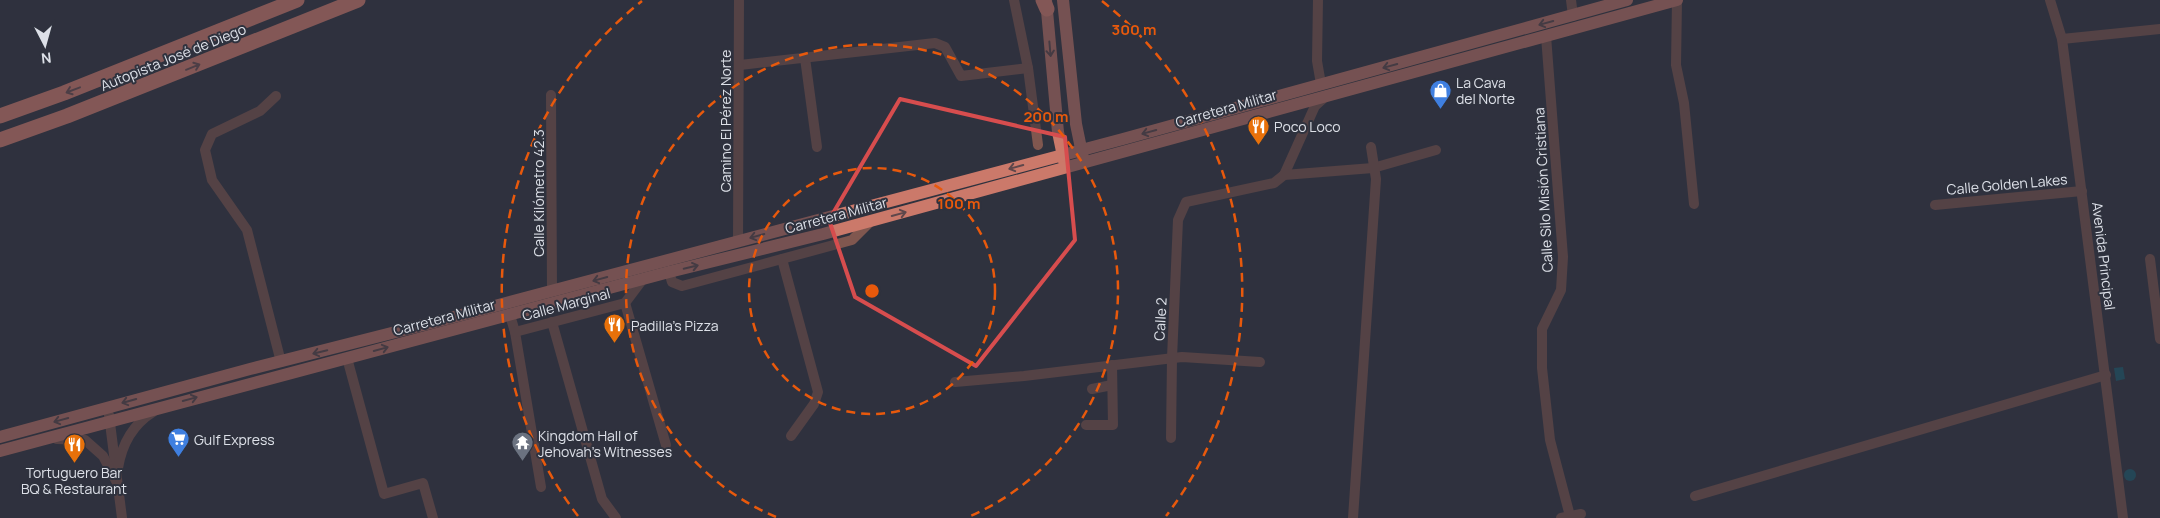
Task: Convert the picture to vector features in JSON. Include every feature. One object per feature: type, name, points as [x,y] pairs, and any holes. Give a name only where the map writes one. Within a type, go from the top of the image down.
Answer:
[{"type":"highway","name":"Autopista José de Diego","points":[[0,116],[81,86],[297,0]]},
{"type":"highway","name":"Autopista José de Diego","points":[[0,140],[94,106],[358,0]]},
{"type":"main road","points":[[1063,0],[1076,124],[1084,163]]},
{"type":"main road","name":"Carretera Militar","points":[[0,451],[669,272],[870,222],[1084,163],[1627,0]]},
{"type":"main road","name":"Carretera Militar","points":[[0,437],[738,242],[1062,154],[1546,36],[1677,0]]},
{"type":"main road","points":[[1045,3],[1058,132],[1065,168]]},
{"type":"street","name":"Camino El Pérez Norte","points":[[738,242],[739,0]]},
{"type":"street","points":[[1014,0],[1028,68],[1038,145]]},
{"type":"street","points":[[1318,0],[1317,61],[1324,90],[1284,175],[1373,168],[1436,150]]},
{"type":"street","points":[[1571,0],[1573,16]]},
{"type":"street","points":[[1677,0],[1676,65],[1684,103],[1694,204]]},
{"type":"street","name":"Avenida Principal","points":[[2050,0],[2062,39],[2123,518]]},
{"type":"street","points":[[2062,39],[2160,29]]},
{"type":"street","name":"Calle Silo Misión Cristiana","points":[[1546,36],[1563,257],[1561,290],[1542,329],[1542,368],[1550,440],[1565,517]]},
{"type":"street","points":[[740,65],[935,43],[945,47],[961,76],[1028,68]]},
{"type":"street","points":[[805,58],[817,147]]},
{"type":"street","name":"Calle Kilómetro 42.3","points":[[551,95],[552,291]]},
{"type":"street","points":[[276,96],[260,111],[212,134],[205,150],[212,180],[247,230],[281,362]]},
{"type":"street","points":[[1353,518],[1375,188],[1371,147]]},
{"type":"street","name":"Calle 2","points":[[1170,438],[1178,220],[1186,202],[1274,183],[1284,175]]},
{"type":"street","name":"Calle Golden Lakes","points":[[1935,205],[2082,191]]},
{"type":"street","points":[[669,272],[672,282],[682,286],[852,240],[870,222]]},
{"type":"street","points":[[782,259],[818,392],[814,404],[791,436]]},
{"type":"street","points":[[2150,259],[2160,339]]},
{"type":"street","name":"Calle Marginal","points":[[515,332],[625,302],[643,279]]},
{"type":"street","points":[[625,302],[666,445]]},
{"type":"street","points":[[510,315],[515,332],[542,487]]},
{"type":"street","points":[[552,322],[602,499],[616,518]]},
{"type":"street","points":[[955,382],[1024,376],[1182,357],[1260,362]]},
{"type":"street","points":[[347,358],[384,494],[423,484],[432,518]]},
{"type":"street","points":[[1086,425],[1113,425],[1112,365]]},
{"type":"street","points":[[1696,496],[2106,375]]},
{"type":"street","points":[[1092,389],[1112,385]]},
{"type":"street","points":[[116,481],[120,456],[128,436],[142,419],[163,406]]},
{"type":"street","points":[[108,407],[122,518]]},
{"type":"street","points":[[24,444],[62,439],[85,440],[103,456],[116,481]]},
{"type":"street","points":[[1565,517],[1581,514]]},
{"type":"highlighted area","points":[[900,99],[1065,137],[1075,240],[976,366],[855,297],[829,220]]},
{"type":"water","points":[[2123,367],[2125,379],[2116,381],[2114,368]]},
{"type":"water","points":[[2132,469],[2135,470],[2135,480],[2128,481],[2125,480],[2124,473],[2125,470]]},
{"type":"place","name":"La Cava del Norte","points":[[1440,109]]},
{"type":"place","name":"Poco Loco","points":[[1258,145]]},
{"type":"place","name":"Padilla's Pizza","points":[[615,344]]},
{"type":"place","name":"Gulf Express","points":[[178,458]]},
{"type":"place","name":"Kingdom Hall of Jehovah’s Witnesses","points":[[522,462]]},
{"type":"place","name":"Tortuguero Bar BQ & Restaurant","points":[[74,463]]}]
